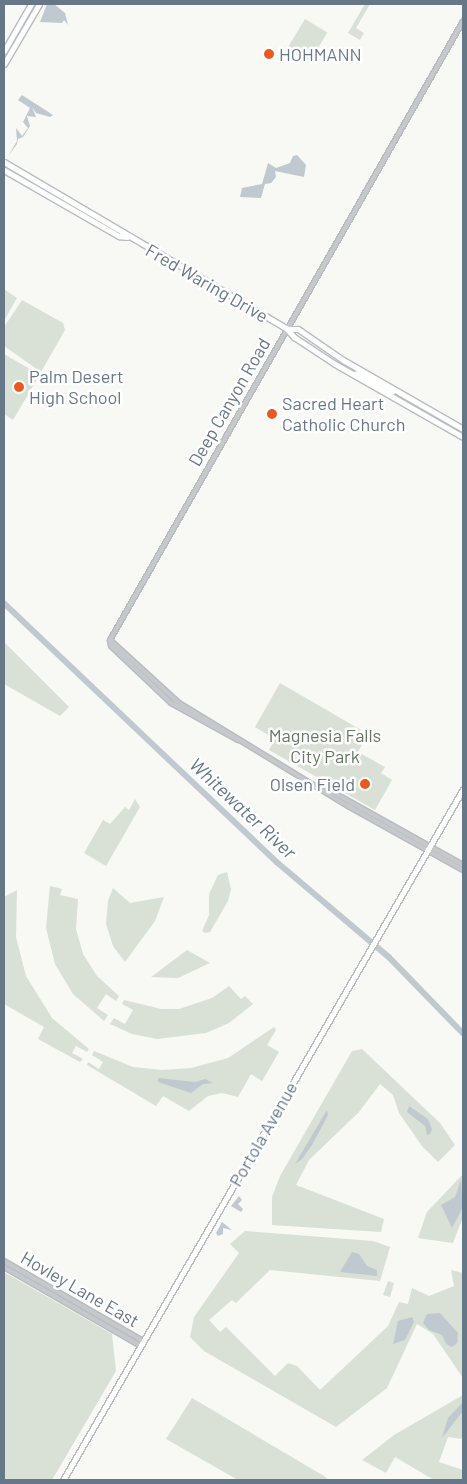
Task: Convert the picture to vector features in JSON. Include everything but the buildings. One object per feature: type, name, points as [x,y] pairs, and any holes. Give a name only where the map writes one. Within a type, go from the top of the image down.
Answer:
[{"type":"main road","points":[[4,52],[31,4]]},
{"type":"main road","points":[[4,64],[39,4]]},
{"type":"main road","name":"Fred Waring Drive","points":[[4,162],[120,229],[128,237],[287,328],[294,337],[353,374],[463,437]]},
{"type":"main road","points":[[4,170],[36,180]]},
{"type":"main road","name":"Fred Waring Drive","points":[[4,170],[119,236],[128,237]]},
{"type":"main road","points":[[40,191],[46,191],[75,207],[78,204]]},
{"type":"main road","name":"Fred Waring Drive","points":[[287,328],[298,329],[463,429]]},
{"type":"main road","points":[[353,374],[358,373],[385,388],[398,391]]},
{"type":"main road","points":[[428,417],[451,426],[457,425]]},
{"type":"main road","name":"Portola Avenue","points":[[63,1480],[463,789]]},
{"type":"street","name":"Deep Canyon Road","points":[[428,848],[241,740],[171,703],[111,646],[110,640],[463,21]]},
{"type":"street","points":[[428,848],[463,865]]},
{"type":"street","points":[[428,848],[463,870]]},
{"type":"street","name":"Hovley Lane East","points":[[4,1261],[142,1343]]},
{"type":"street","name":"Hovley Lane East","points":[[4,1267],[142,1343]]},
{"type":"street","points":[[33,1284],[55,1294],[58,1292]]},
{"type":"green space","points":[[365,4],[370,4],[356,28],[364,33],[360,40],[348,33]]},
{"type":"green space","points":[[305,19],[327,32],[309,62],[287,49]]},
{"type":"green space","points":[[4,289],[17,298],[4,321]]},
{"type":"green space","points":[[22,300],[63,323],[65,330],[41,372],[4,346],[4,327]]},
{"type":"green space","points":[[4,354],[35,372],[37,379],[13,420],[4,414]]},
{"type":"green space","points":[[4,642],[69,707],[60,716],[4,684]]},
{"type":"green space","name":"Magnesia Falls City Park","points":[[280,683],[368,734],[358,752],[385,767],[381,773],[392,780],[375,810],[269,750],[275,739],[255,727]]},
{"type":"green space","points":[[135,799],[140,807],[106,866],[84,853],[103,820],[110,824],[125,807],[129,810]]},
{"type":"green space","points":[[227,872],[231,889],[228,901],[210,932],[206,933],[202,931],[209,915],[209,894],[218,875]]},
{"type":"green space","points":[[50,886],[62,889],[60,895],[78,899],[76,929],[83,954],[97,976],[119,996],[116,1001],[106,994],[97,1008],[108,1015],[104,1021],[73,994],[55,964],[46,928]]},
{"type":"green space","points":[[113,888],[130,903],[164,897],[155,921],[125,962],[113,946],[106,924],[108,901]]},
{"type":"green space","points":[[17,890],[16,937],[26,976],[52,1018],[89,1049],[87,1052],[76,1046],[72,1053],[83,1059],[80,1062],[38,1039],[44,1027],[4,1004],[4,897]]},
{"type":"green space","points":[[187,950],[210,963],[178,978],[151,977]]},
{"type":"green space","points":[[229,986],[241,999],[245,996],[253,1004],[229,1023],[206,1033],[157,1039],[132,1034],[110,1024],[114,1018],[125,1024],[133,1010],[122,1004],[124,1000],[161,1009],[179,1009],[212,998]]},
{"type":"green space","points":[[274,1027],[276,1030],[267,1045],[279,1052],[262,1081],[251,1074],[238,1097],[222,1093],[208,1096],[189,1111],[163,1096],[156,1106],[87,1065],[88,1062],[99,1069],[103,1062],[92,1055],[94,1051],[133,1067],[162,1070],[191,1068],[228,1058]]},
{"type":"green space","points":[[362,1049],[440,1123],[455,1145],[438,1162],[422,1146],[399,1113],[393,1095],[380,1084],[359,1112],[309,1160],[296,1185],[384,1219],[381,1232],[272,1225],[272,1197],[280,1176],[352,1051]]},
{"type":"green space","points":[[463,1174],[463,1217],[453,1243],[418,1238],[427,1212]]},
{"type":"green space","points":[[245,1231],[373,1241],[390,1247],[380,1281],[270,1270],[236,1303],[232,1300],[209,1320],[220,1332],[226,1327],[275,1376],[288,1363],[297,1366],[320,1390],[388,1326],[399,1302],[408,1304],[412,1288],[429,1296],[454,1286],[451,1270],[463,1273],[463,1378],[433,1334],[417,1324],[387,1388],[336,1427],[204,1351],[190,1337],[194,1317],[239,1253],[230,1244]]},
{"type":"green space","points":[[4,1272],[112,1334],[116,1371],[52,1480],[4,1480]]},
{"type":"green space","points":[[388,1281],[394,1283],[390,1297],[383,1295]]},
{"type":"green space","points":[[463,1395],[463,1436],[461,1439],[448,1437],[439,1462],[463,1470],[463,1480],[434,1480],[395,1457],[386,1473],[362,1460],[394,1435]]},
{"type":"green space","points":[[192,1398],[329,1480],[238,1480],[166,1439]]},
{"type":"shaded area","points":[[47,4],[54,4],[65,13],[68,25],[64,20],[62,23],[40,22]]},
{"type":"shaded area","points":[[22,95],[53,115],[50,117],[36,113],[32,107],[36,117],[27,116],[30,126],[23,137],[18,139],[17,144],[8,156],[17,141],[16,128],[22,136],[28,128],[23,122],[30,108],[18,100]]},
{"type":"shaded area","points":[[297,155],[306,165],[304,177],[275,171],[276,177],[271,183],[265,184],[261,198],[240,197],[242,188],[262,184],[268,163],[276,168],[290,163],[293,156]]},
{"type":"shaded area","points":[[158,1078],[195,1082],[205,1079],[213,1083],[203,1084],[191,1093],[158,1082]]},
{"type":"shaded area","points":[[409,1106],[428,1119],[432,1129],[430,1134],[427,1135],[425,1126],[407,1112]]},
{"type":"shaded area","points":[[327,1110],[328,1115],[312,1145],[302,1159],[295,1164]]},
{"type":"shaded area","points":[[461,1180],[463,1207],[452,1228],[441,1205],[455,1197]]},
{"type":"shaded area","points":[[239,1196],[242,1200],[238,1204],[243,1209],[241,1212],[231,1206]]},
{"type":"shaded area","points":[[222,1222],[232,1230],[223,1228],[223,1234],[218,1236],[216,1233]]},
{"type":"shaded area","points":[[352,1252],[359,1254],[367,1266],[377,1270],[377,1276],[340,1272]]},
{"type":"shaded area","points":[[440,1313],[458,1333],[457,1343],[452,1347],[446,1344],[442,1335],[429,1330],[423,1323],[427,1314]]},
{"type":"shaded area","points":[[412,1317],[414,1322],[405,1340],[393,1344],[398,1321]]},
{"type":"shaded area","points":[[463,1402],[463,1411],[442,1438],[448,1418]]},
{"type":"waterway","name":"Whitewater River","points":[[4,603],[277,862],[389,957],[463,1033]]},
{"type":"place","name":"HOHMANN","points":[[269,54]]},
{"type":"place","name":"Palm Desert High School","points":[[19,387]]},
{"type":"place","name":"Sacred Heart Catholic Church","points":[[272,414]]},
{"type":"place","name":"Olsen Field","points":[[365,784]]}]
